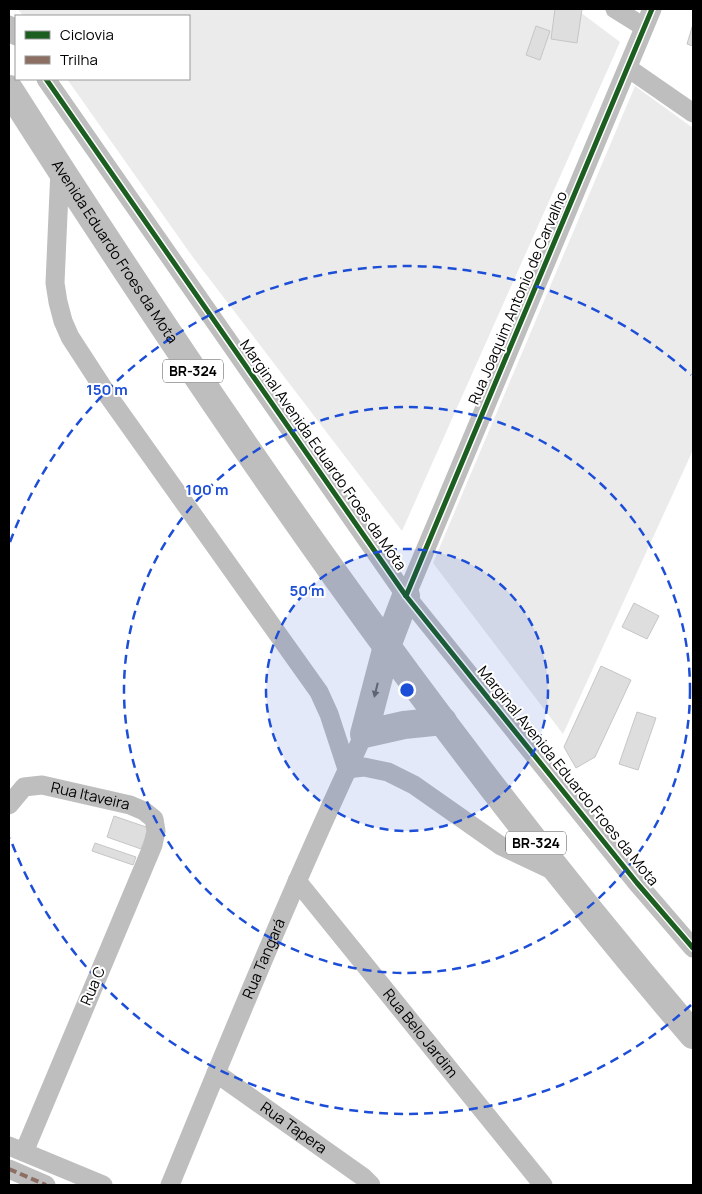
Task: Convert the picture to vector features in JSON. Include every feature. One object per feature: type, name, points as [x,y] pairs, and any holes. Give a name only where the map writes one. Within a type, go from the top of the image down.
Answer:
[{"type":"highway","name":"Avenida Eduardo Froes da Mota","points":[[9,88],[157,317],[276,493],[387,646],[558,873],[693,1035]]},
{"type":"highway","points":[[406,596],[387,646],[364,734],[404,725],[443,721]]},
{"type":"street","points":[[615,9],[644,27]]},
{"type":"street","name":"Rua Joaquim Antonio de Carvalho","points":[[406,596],[652,9]]},
{"type":"street","points":[[628,68],[693,113]]},
{"type":"street","name":"Marginal Avenida Eduardo Froes da Mota","points":[[47,80],[406,596],[637,883],[693,948]]},
{"type":"street","points":[[60,168],[55,283],[63,321],[70,337],[109,397],[319,692],[330,714],[348,768],[364,767],[388,772],[414,785],[501,846],[558,873]]},
{"type":"street","name":"Rua Tangará","points":[[170,1185],[297,881],[364,734]]},
{"type":"street","name":"Rua Itaveira","points":[[9,805],[24,787],[42,785],[130,805],[144,811],[154,819]]},
{"type":"street","name":"Rua C","points":[[16,1149],[152,845],[156,831],[154,819]]},
{"type":"street","name":"Rua Belo Jardim","points":[[297,881],[543,1185]]},
{"type":"street","name":"Rua Tapera","points":[[216,1073],[371,1185]]},
{"type":"street","points":[[16,1149],[103,1185]]},
{"type":"street","points":[[9,1169],[46,1185]]},
{"type":"shaded area","points":[[18,9],[576,9],[620,42],[402,531],[192,256],[68,80],[190,80],[190,15],[22,15]]},
{"type":"shaded area","points":[[635,86],[693,128],[693,450],[563,734],[433,563]]},
{"type":"building","points":[[555,9],[582,9],[577,43],[551,39]]},
{"type":"building","points":[[693,24],[693,46],[687,44]]},
{"type":"building","points":[[536,26],[550,31],[540,60],[526,55]]},
{"type":"building","points":[[634,603],[659,616],[647,639],[622,627]]},
{"type":"building","points":[[601,666],[631,680],[595,757],[576,768],[564,747]]},
{"type":"building","points":[[637,712],[656,718],[638,770],[619,764]]},
{"type":"building","points":[[114,816],[149,828],[141,849],[107,837]]},
{"type":"building","points":[[95,843],[136,857],[133,865],[92,851]]},
{"type":"marked path","points":[[9,1169],[46,1185]]},
{"type":"cycle path","points":[[406,596],[652,9]]},
{"type":"cycle path","points":[[47,80],[406,596],[637,883],[693,948]]}]
